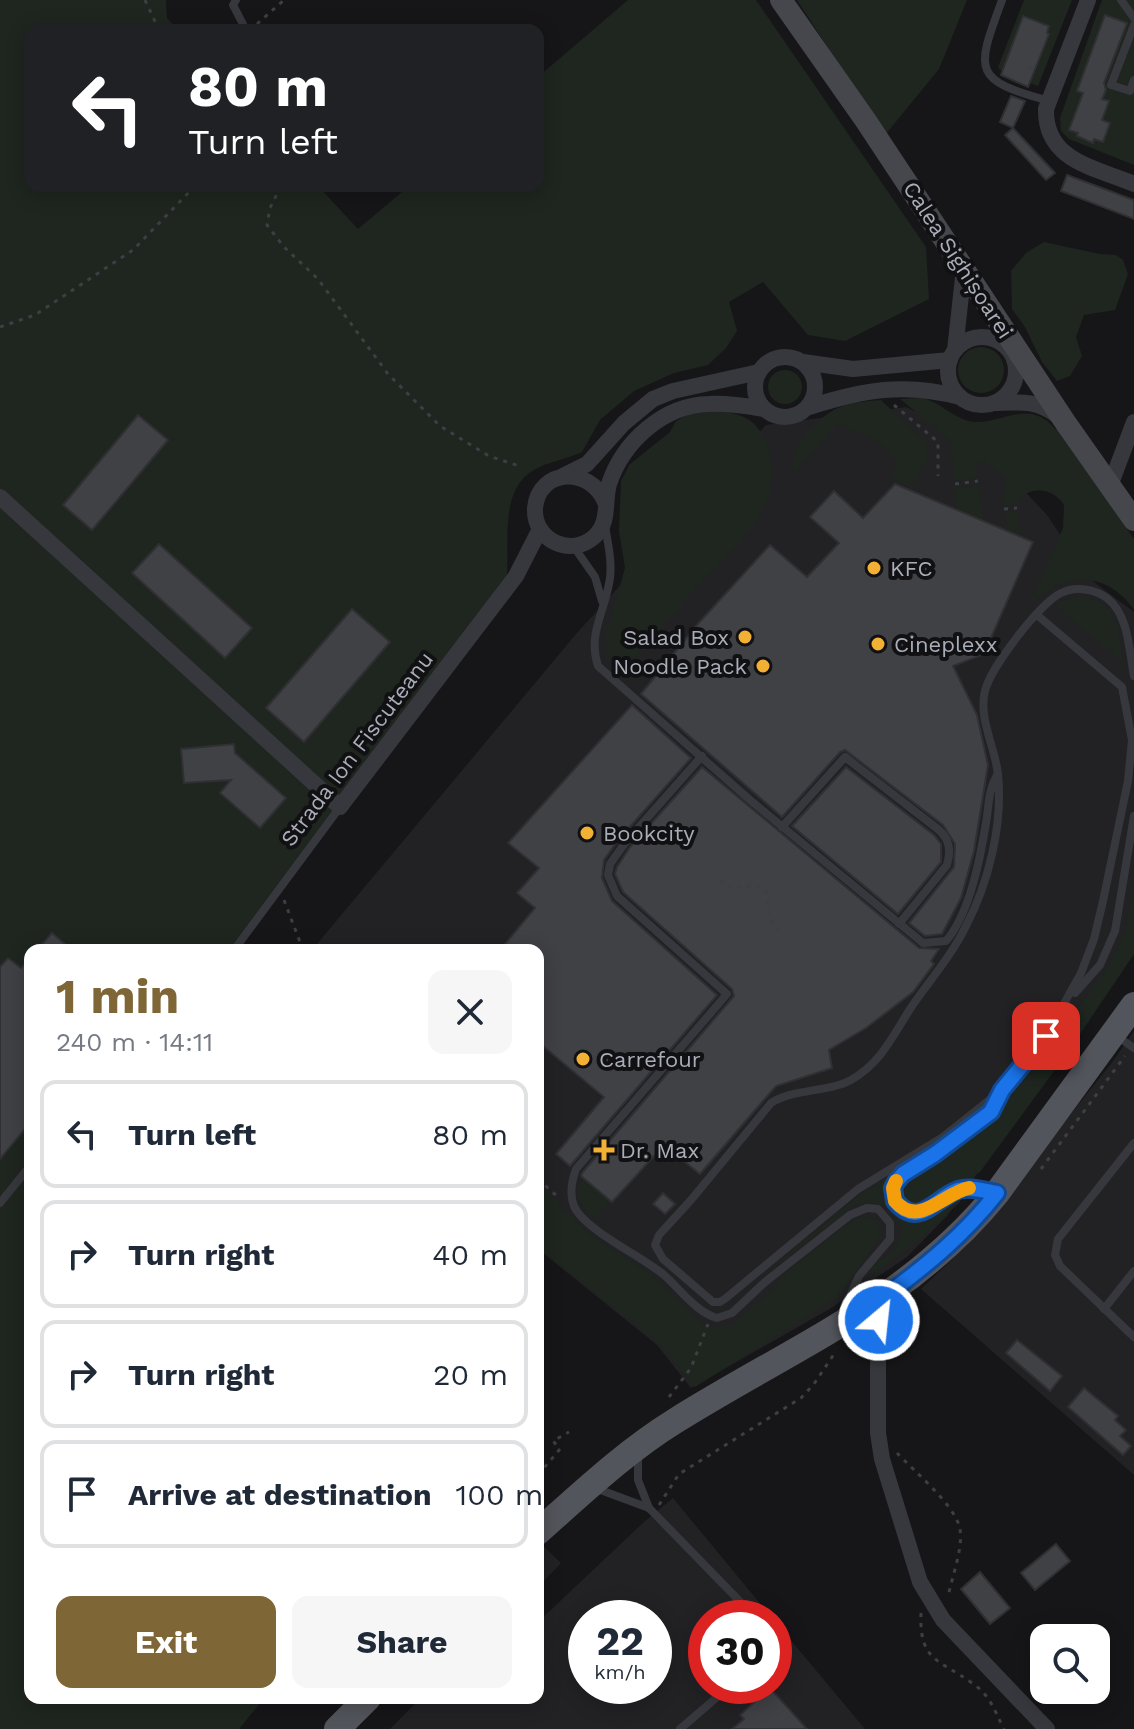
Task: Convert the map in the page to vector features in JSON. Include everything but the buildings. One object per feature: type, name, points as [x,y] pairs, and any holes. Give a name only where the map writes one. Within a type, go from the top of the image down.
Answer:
[{"type":"main road","name":"Calea Sighișoarei","points":[[781,0],[964,268],[1015,352],[1134,520]]},
{"type":"main road","points":[[544,1527],[638,1448],[694,1410],[836,1339],[881,1299],[932,1262],[975,1220],[1124,1041],[1134,1005]]},
{"type":"main road","points":[[337,1729],[362,1704]]},
{"type":"street","points":[[1088,0],[1046,109],[1046,126],[1052,142],[1066,155],[1134,184]]},
{"type":"street","points":[[960,397],[949,380],[964,268]]},
{"type":"street","points":[[995,403],[1004,398],[1015,382],[1015,352],[998,340],[980,336],[962,343],[952,355],[853,369],[794,358],[774,359],[759,372],[673,391],[653,399],[630,417],[587,464],[543,489],[538,498],[536,519],[540,529],[554,543],[574,547],[593,539],[604,522],[609,483],[624,455],[644,431],[671,412],[709,403],[764,409],[782,418],[792,417],[809,407],[848,394],[889,388],[917,388],[960,397],[977,405],[1025,402],[1043,406],[1065,422]]},
{"type":"street","points":[[803,362],[810,369],[816,388],[809,407]]},
{"type":"street","points":[[759,372],[755,391],[764,409]]},
{"type":"street","points":[[1110,486],[1134,422]]},
{"type":"street","points":[[560,477],[588,480],[605,502]]},
{"type":"street","points":[[0,497],[340,807]]},
{"type":"street","name":"Strada Ion Fiscuteanu","points":[[340,807],[516,576],[540,529]]},
{"type":"street","name":"Strada Ion Fiscuteanu","points":[[516,576],[554,543]]},
{"type":"street","points":[[881,1299],[878,1433],[882,1459],[920,1582],[943,1620],[1047,1729]]},
{"type":"lane","points":[[236,0],[233,5],[244,24]]},
{"type":"lane","points":[[1002,0],[985,49],[984,64],[990,76],[1004,87],[1050,101]]},
{"type":"lane","points":[[1121,0],[1134,18]]},
{"type":"lane","points":[[1134,25],[1111,85],[1130,91],[1134,80]]},
{"type":"lane","points":[[604,522],[611,565],[610,581],[596,627],[594,652],[598,666],[782,827],[923,943],[946,941],[955,930],[980,857],[989,789],[998,774]]},
{"type":"lane","points":[[574,547],[600,588],[603,602]]},
{"type":"lane","points":[[1037,615],[1119,684],[1125,695],[1133,752],[1094,939],[1081,973],[1046,1036],[1002,1090],[943,1137],[858,1189],[720,1302],[713,1302],[657,1252],[655,1245],[659,1235],[771,1103],[783,1097],[850,1081],[873,1064],[890,1046],[912,1007],[948,958],[966,927],[980,894],[997,820],[998,774],[984,711],[984,694],[992,671],[1037,615],[1051,599],[1063,592],[1081,589],[1103,594],[1119,610],[1134,676]]},
{"type":"lane","points":[[702,756],[625,843],[610,864],[608,875],[617,896],[727,994],[576,1169],[571,1192],[574,1207],[580,1215],[662,1273],[710,1316],[721,1318],[732,1313],[765,1282],[850,1215],[867,1208],[878,1209],[890,1223],[890,1239],[859,1276],[836,1339]]},
{"type":"lane","points":[[782,827],[845,757],[939,830],[948,843],[950,853],[947,865],[899,924]]},
{"type":"lane","name":"Strada Ion Fiscuteanu","points":[[238,944],[340,807]]},
{"type":"lane","points":[[1065,1006],[1107,952],[1115,931],[1134,816]]},
{"type":"lane","points":[[1081,973],[1093,972]]},
{"type":"lane","points":[[997,1193],[969,1188],[957,1190],[931,1208],[916,1213],[895,1201],[893,1188],[903,1174],[943,1149],[991,1112],[1002,1090]]},
{"type":"lane","points":[[1134,1143],[1058,1239],[1055,1255],[1060,1266],[1134,1337]]},
{"type":"lane","points":[[0,1203],[24,1173]]},
{"type":"lane","points":[[1104,1309],[1134,1271]]},
{"type":"lane","points":[[638,1448],[638,1480],[649,1508],[739,1600]]},
{"type":"lane","points":[[589,1486],[649,1508]]},
{"type":"lane","points":[[680,1729],[709,1704]]},
{"type":"path","points":[[145,0],[156,24]]},
{"type":"path","points":[[255,24],[284,0]]},
{"type":"path","points":[[1029,67],[1038,70]]},
{"type":"path","points":[[0,327],[35,315],[133,250],[189,192]]},
{"type":"path","points":[[278,192],[270,208],[267,225],[284,247],[318,279],[388,374],[440,426],[489,456],[522,467]]},
{"type":"path","points":[[890,398],[938,442],[938,476]]},
{"type":"path","points":[[955,484],[978,481]]},
{"type":"path","points":[[1004,509],[1017,508]]},
{"type":"path","points":[[720,880],[729,888],[760,886],[766,892],[770,920],[780,931]]},
{"type":"path","points":[[282,892],[301,944]]},
{"type":"path","points":[[669,1397],[691,1368],[710,1316]]},
{"type":"path","points":[[659,1518],[659,1502],[679,1474],[790,1407],[814,1384],[836,1339]]},
{"type":"path","points":[[544,1468],[560,1449],[553,1441],[569,1432]]},
{"type":"path","points":[[878,1433],[954,1514],[960,1530],[943,1620]]},
{"type":"path","points":[[921,1613],[920,1637],[934,1659],[973,1683],[994,1704],[1004,1729]]},
{"type":"shaded area","points":[[0,0],[166,0],[167,18],[172,24],[24,24],[24,192],[324,192],[358,229],[402,192],[544,192],[544,72],[628,0],[756,0],[926,247],[929,299],[845,341],[808,335],[763,282],[729,302],[737,331],[726,348],[708,365],[674,373],[634,391],[600,420],[582,452],[539,467],[523,479],[511,502],[508,516],[507,575],[233,944],[24,944],[24,1704],[259,1704],[239,1729],[0,1729]]},
{"type":"shaded area","points":[[797,0],[967,0],[939,69],[885,135]]},
{"type":"shaded area","points":[[1024,0],[1072,0],[1038,86],[1002,72],[998,67]]},
{"type":"shaded area","points":[[1102,0],[1134,0],[1134,165],[1069,139],[1061,131],[1060,118]]},
{"type":"shaded area","points":[[1044,242],[1116,255],[1123,260],[1128,274],[1115,310],[1084,315],[1076,337],[1082,356],[1070,376],[1057,381],[1042,362],[1025,327],[1012,309],[1011,271],[1026,253]]},
{"type":"shaded area","points":[[981,347],[997,354],[1004,370],[997,386],[981,393],[965,386],[958,370],[965,354]]},
{"type":"shaded area","points":[[785,370],[797,375],[802,387],[797,399],[785,404],[773,399],[768,387],[773,375]]},
{"type":"shaded area","points":[[923,398],[967,421],[985,422],[1026,413],[1046,420],[1056,430],[1058,428],[1134,539],[1134,610],[1112,588],[1087,580],[1061,584],[1032,599],[1063,528],[1064,505],[1047,492],[1033,491],[1016,504],[1004,506],[1007,479],[984,461],[976,463],[977,478],[955,481],[950,440],[900,399]]},
{"type":"shaded area","points":[[881,400],[928,445],[927,458],[912,488],[890,480],[896,470],[890,452],[838,424],[795,471],[793,469],[802,440],[816,423],[834,410],[848,405]]},
{"type":"shaded area","points":[[906,407],[979,443],[1047,515],[1090,579],[1134,612],[1134,953],[947,1216],[907,1257],[833,1307],[691,1388],[657,1345],[544,1254],[544,944],[317,944],[576,634],[766,425]]},
{"type":"shaded area","points":[[729,412],[745,418],[762,434],[772,464],[772,484],[766,502],[745,536],[622,675],[614,666],[606,647],[606,635],[625,568],[619,531],[621,481],[629,465],[670,432],[676,421],[689,414]]},
{"type":"shaded area","points":[[978,485],[983,520],[957,510],[955,488]]},
{"type":"shaded area","points":[[1017,511],[1022,537],[1008,531],[1005,513]]},
{"type":"shaded area","points":[[1080,596],[1093,599],[1109,610],[1117,628],[1123,661],[1055,606]]},
{"type":"shaded area","points":[[1134,878],[1134,954],[1068,1052],[980,1172],[944,1189],[927,1203],[910,1207],[898,1195],[900,1185],[1000,1111],[1111,963],[1126,930]]},
{"type":"shaded area","points":[[1134,1031],[1134,1475],[921,1289],[966,1246]]},
{"type":"shaded area","points":[[899,1169],[890,1181],[888,1192],[900,1215],[923,1220],[956,1198],[961,1198],[960,1202],[919,1240],[876,1272],[870,1272],[870,1268],[894,1249],[901,1231],[896,1215],[874,1203],[855,1205],[774,1265],[853,1201]]},
{"type":"shaded area","points":[[583,1177],[610,1200],[596,1218],[585,1210],[576,1194]]},
{"type":"shaded area","points":[[544,1190],[586,1232],[650,1274],[703,1324],[715,1327],[732,1325],[775,1288],[787,1271],[852,1221],[865,1217],[877,1221],[878,1240],[838,1297],[695,1387],[659,1343],[544,1253]]},
{"type":"shaded area","points":[[673,1498],[757,1600],[688,1600],[688,1704],[792,1704],[792,1642],[865,1729],[390,1729],[415,1704],[544,1704],[544,1616]]},
{"type":"shaded area","points":[[544,1547],[561,1563],[544,1581]]},
{"type":"slow traffic","points":[[896,1181],[893,1188],[895,1201],[908,1212],[916,1213],[926,1211],[957,1190],[969,1188]]},
{"type":"place","name":"KFC","points":[[874,568]]},
{"type":"place","name":"Salad Box","points":[[745,637]]},
{"type":"place","name":"Cineplexx","points":[[878,644]]},
{"type":"place","name":"Noodle Pack","points":[[763,666]]},
{"type":"place","name":"Bookcity","points":[[587,833]]},
{"type":"place","name":"Carrefour","points":[[583,1059]]},
{"type":"place","name":"Dr. Max","points":[[604,1150]]},
{"type":"route","points":[[879,1320],[881,1299],[932,1262],[975,1220],[997,1193],[969,1188],[957,1190],[926,1211],[916,1213],[908,1212],[895,1201],[893,1188],[896,1182],[991,1112],[1002,1090],[1046,1036]]}]
